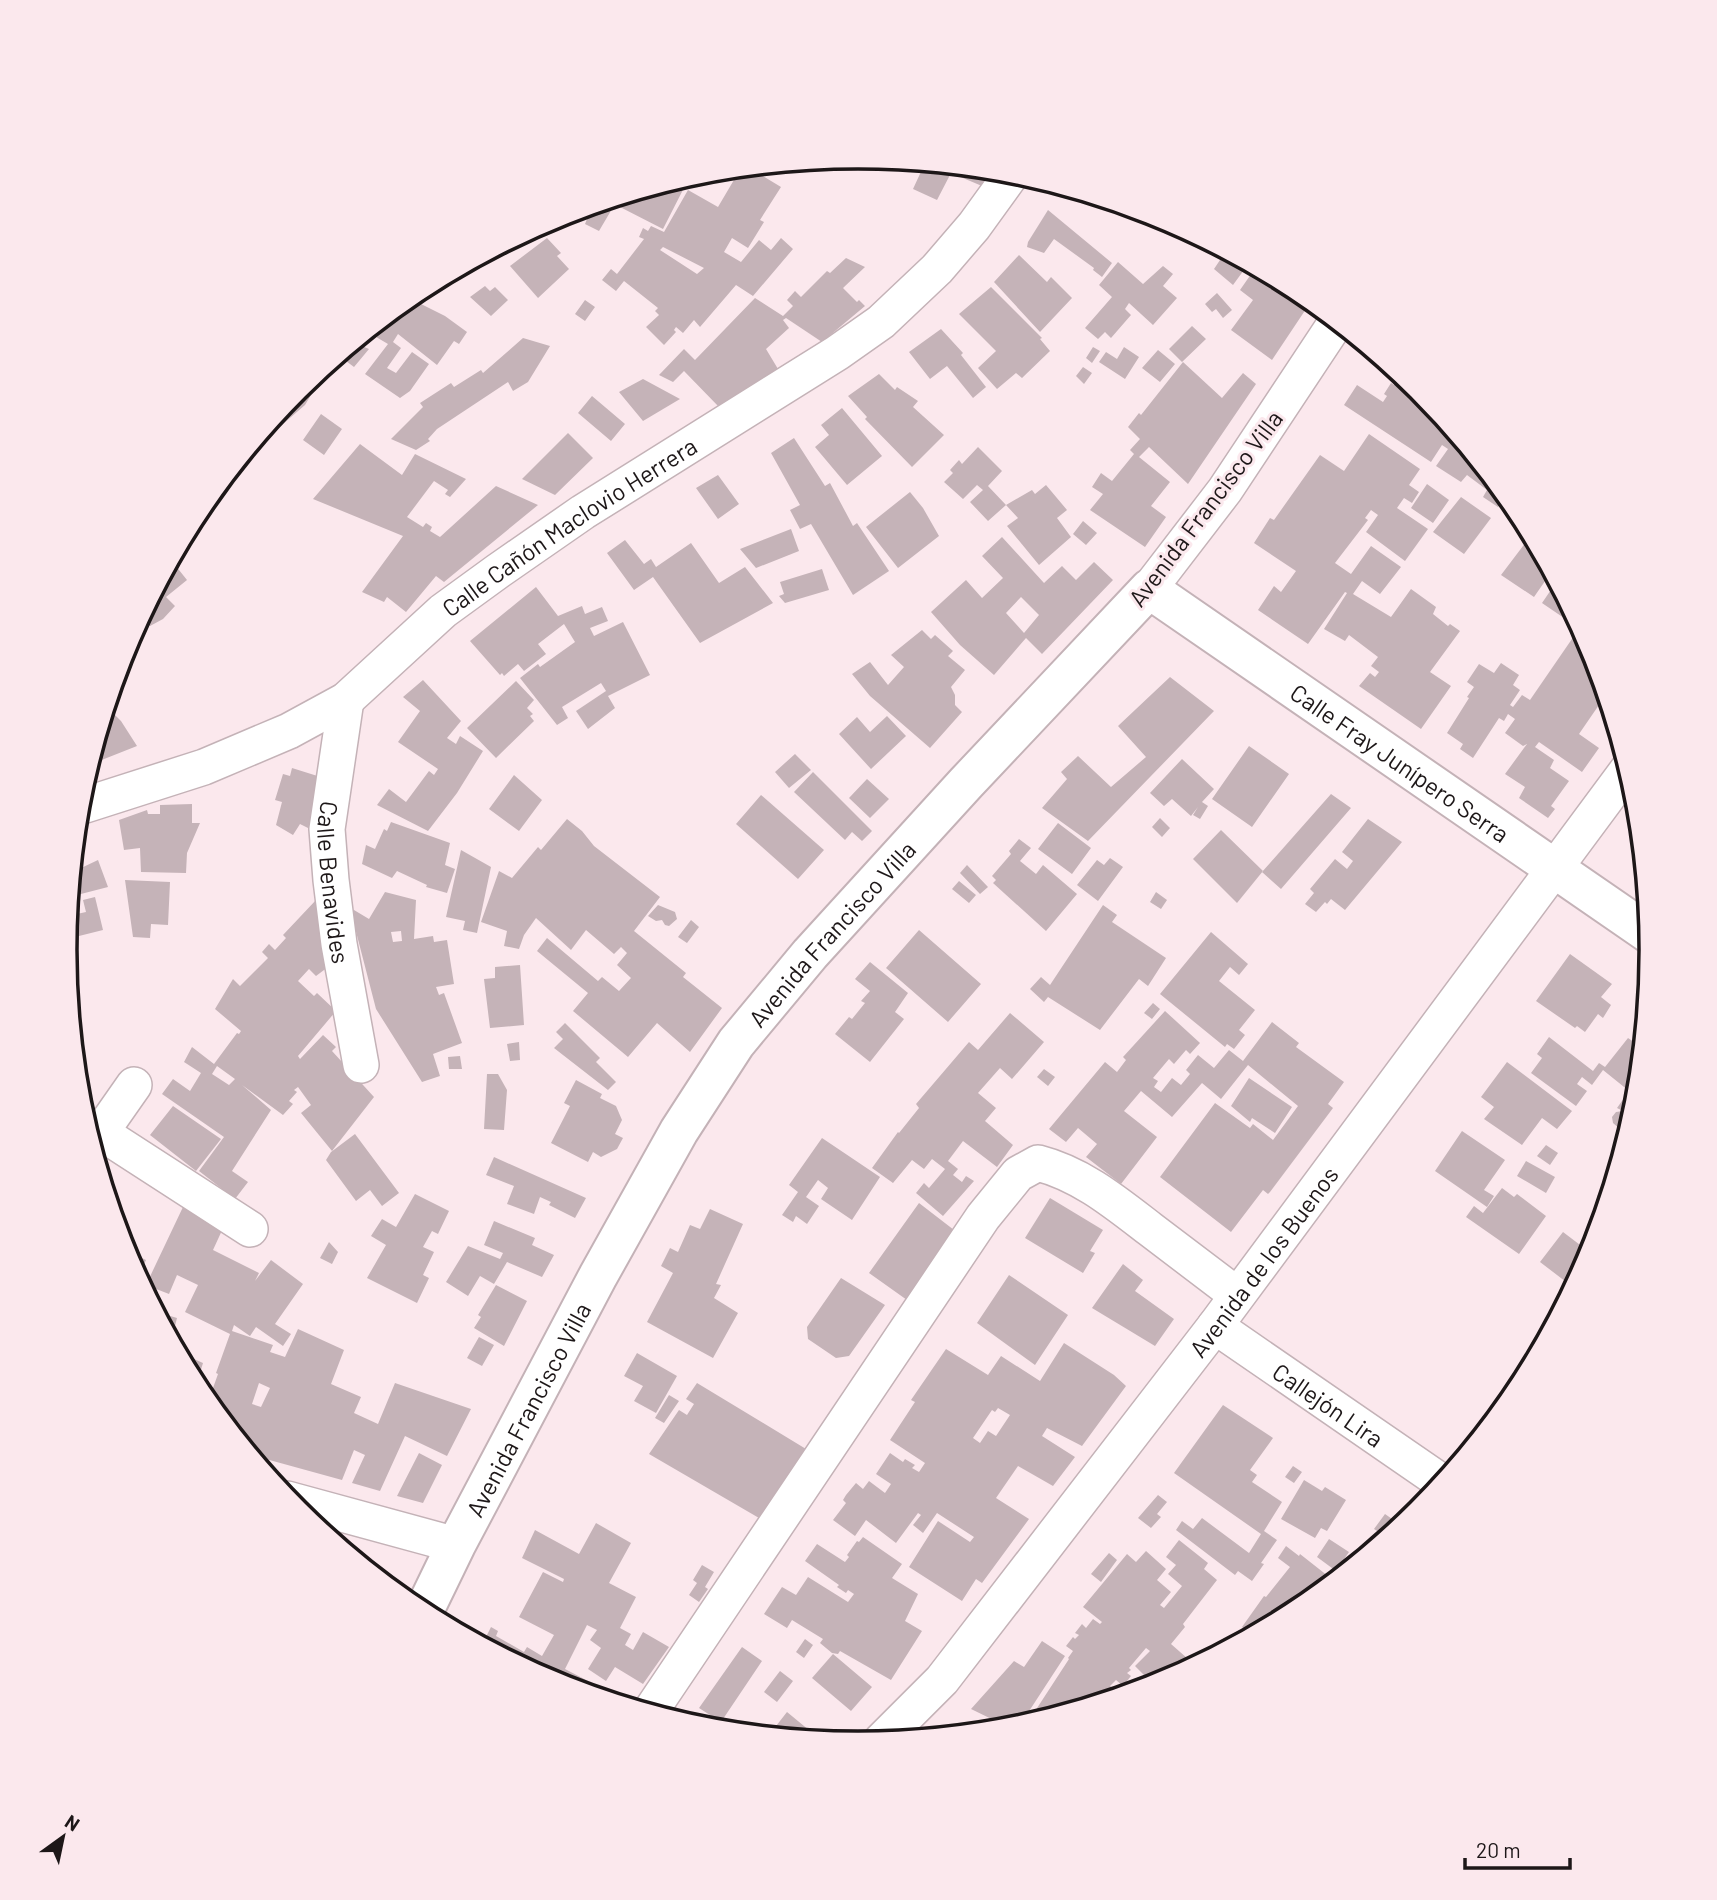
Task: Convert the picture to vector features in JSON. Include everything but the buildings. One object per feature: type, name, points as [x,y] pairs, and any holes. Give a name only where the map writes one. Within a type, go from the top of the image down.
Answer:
[{"type":"main road","name":"Calle Fray Junípero Serra","points":[[1149,589],[1639,927]]},
{"type":"main road","name":"Avenida Francisco Villa","points":[[428,1603],[598,1276],[679,1131],[736,1043],[819,944],[1149,589]]},
{"type":"street","name":"Calle Cañón Maclovio Herrera","points":[[91,803],[204,767],[289,732],[346,699],[443,611],[498,571],[583,512],[881,322],[937,269],[974,226],[1005,183]]},
{"type":"street","name":"Avenida Francisco Villa","points":[[1149,589],[1225,490],[1332,329]]},
{"type":"street","name":"Calle Benavides","points":[[346,699],[327,829],[339,944],[361,1065]]},
{"type":"street","name":"Avenida de los Buenos","points":[[891,1731],[942,1680],[1215,1326],[1621,779]]},
{"type":"street","points":[[100,1134],[134,1085]]},
{"type":"street","points":[[102,1142],[250,1229]]},
{"type":"street","points":[[655,1705],[983,1217],[1018,1174],[1038,1163],[1077,1177],[1105,1195],[1237,1295]]},
{"type":"street","name":"Callejón Lira","points":[[1215,1326],[1435,1477]]},
{"type":"street","points":[[308,1505],[456,1545]]}]
